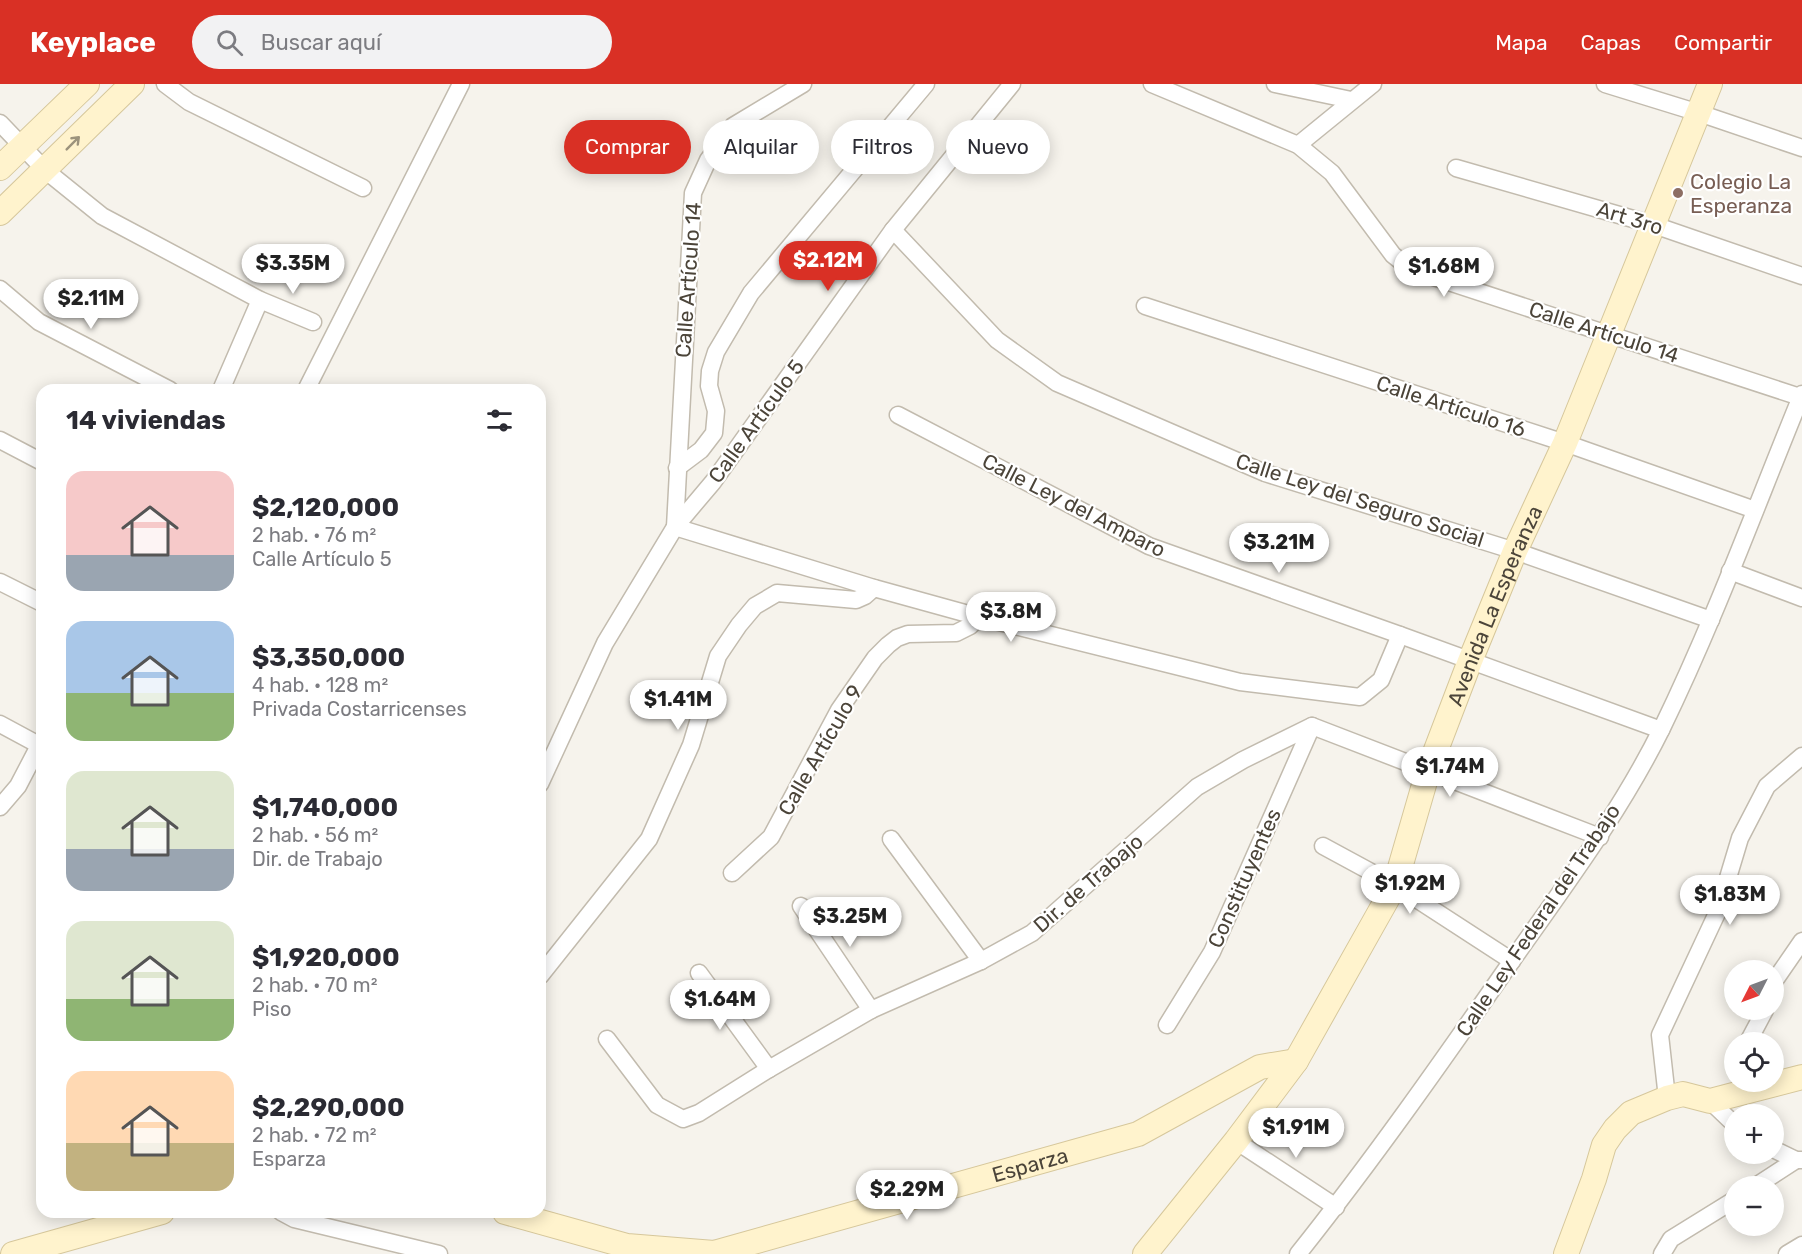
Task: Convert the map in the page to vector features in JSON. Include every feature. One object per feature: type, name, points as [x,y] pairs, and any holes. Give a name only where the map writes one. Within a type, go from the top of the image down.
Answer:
[{"type":"street","points":[[0,168],[87,84]]},
{"type":"street","points":[[0,213],[132,84]]},
{"type":"street","points":[[165,84],[189,102],[363,188]]},
{"type":"street","points":[[309,384],[461,84]]},
{"type":"street","name":"Calle Artículo 14","points":[[675,527],[693,193],[708,160],[733,126],[803,84]]},
{"type":"street","points":[[677,468],[701,450],[714,433],[716,411],[709,386],[710,371],[716,352],[751,293],[926,84]]},
{"type":"street","name":"Calle Artículo 5","points":[[546,771],[605,643],[675,527],[713,482],[893,230],[1012,84]]},
{"type":"street","name":"Calle Artículo 14","points":[[1152,84],[1298,145],[1332,173],[1393,255],[1412,270],[1801,396]]},
{"type":"street","points":[[1275,84],[1352,100]]},
{"type":"street","points":[[1298,145],[1373,84]]},
{"type":"street","points":[[1605,84],[1802,148]]},
{"type":"street","name":"Avenida La Esperanza","points":[[1145,1254],[1236,1141],[1296,1061],[1395,885],[1428,771],[1470,661],[1515,551],[1565,443],[1710,84]]},
{"type":"street","points":[[0,123],[45,170],[102,216],[260,300],[313,322]]},
{"type":"street","name":"Art 3ro","points":[[1456,168],[1654,225],[1802,276]]},
{"type":"street","name":"Calle Ley del Seguro Social","points":[[893,230],[997,340],[1057,383],[1265,473],[1515,551],[1711,620]]},
{"type":"street","points":[[0,289],[39,322],[158,384]]},
{"type":"street","points":[[224,384],[260,300]]},
{"type":"street","name":"Calle Artículo 16","points":[[1145,306],[1565,443],[1755,510]]},
{"type":"street","name":"Calle Ley Federal del Trabajo","points":[[1298,1254],[1336,1207],[1600,837],[1661,730],[1711,620],[1801,396]]},
{"type":"street","name":"Calle Ley del Amparo","points":[[898,415],[1149,546],[1661,730]]},
{"type":"street","points":[[0,440],[36,459]]},
{"type":"street","points":[[675,527],[874,588],[979,617],[1240,682],[1360,697],[1381,680],[1400,635]]},
{"type":"street","points":[[1731,572],[1802,598]]},
{"type":"street","points":[[0,582],[36,600]]},
{"type":"street","points":[[546,968],[649,839],[691,745],[718,656],[755,606],[777,593],[856,600],[874,588]]},
{"type":"street","name":"Calle Artículo 9","points":[[732,873],[771,837],[839,710],[875,658],[897,638],[908,634],[956,633],[970,626],[979,617]]},
{"type":"street","points":[[0,724],[36,740]]},
{"type":"street","points":[[1312,726],[1600,837]]},
{"type":"street","name":"Dir. de Trabajo","points":[[607,1039],[657,1105],[683,1119],[699,1113],[871,1010],[981,961],[1032,933],[1197,787],[1243,760],[1312,726]]},
{"type":"street","name":"Constituyentes","points":[[1167,1025],[1212,952],[1312,726]]},
{"type":"street","points":[[0,807],[18,786],[36,752]]},
{"type":"street","points":[[1667,1098],[1660,1035],[1718,911],[1740,838],[1767,786],[1802,756]]},
{"type":"street","points":[[891,839],[981,961]]},
{"type":"street","points":[[1323,846],[1395,885],[1512,961]]},
{"type":"street","points":[[801,906],[871,1010]]},
{"type":"street","points":[[1784,967],[1802,940]]},
{"type":"street","points":[[699,973],[769,1069]]},
{"type":"street","name":"Esparza","points":[[524,1218],[627,1250],[715,1254],[1138,1134],[1260,1067],[1296,1061]]},
{"type":"street","points":[[1566,1254],[1604,1145],[1615,1129],[1631,1113],[1683,1094],[1710,1101],[1802,1077]]},
{"type":"street","points":[[1710,1101],[1724,1114]]},
{"type":"street","points":[[1236,1141],[1336,1207]]},
{"type":"street","points":[[1784,1154],[1799,1160]]},
{"type":"street","points":[[1772,1176],[1799,1160]]},
{"type":"street","points":[[1662,1254],[1671,1239],[1724,1206]]},
{"type":"street","points":[[13,1254],[141,1218]]},
{"type":"street","points":[[292,1218],[439,1254]]},
{"type":"place","name":"Colegio La Esperanza","points":[[1678,193]]}]
